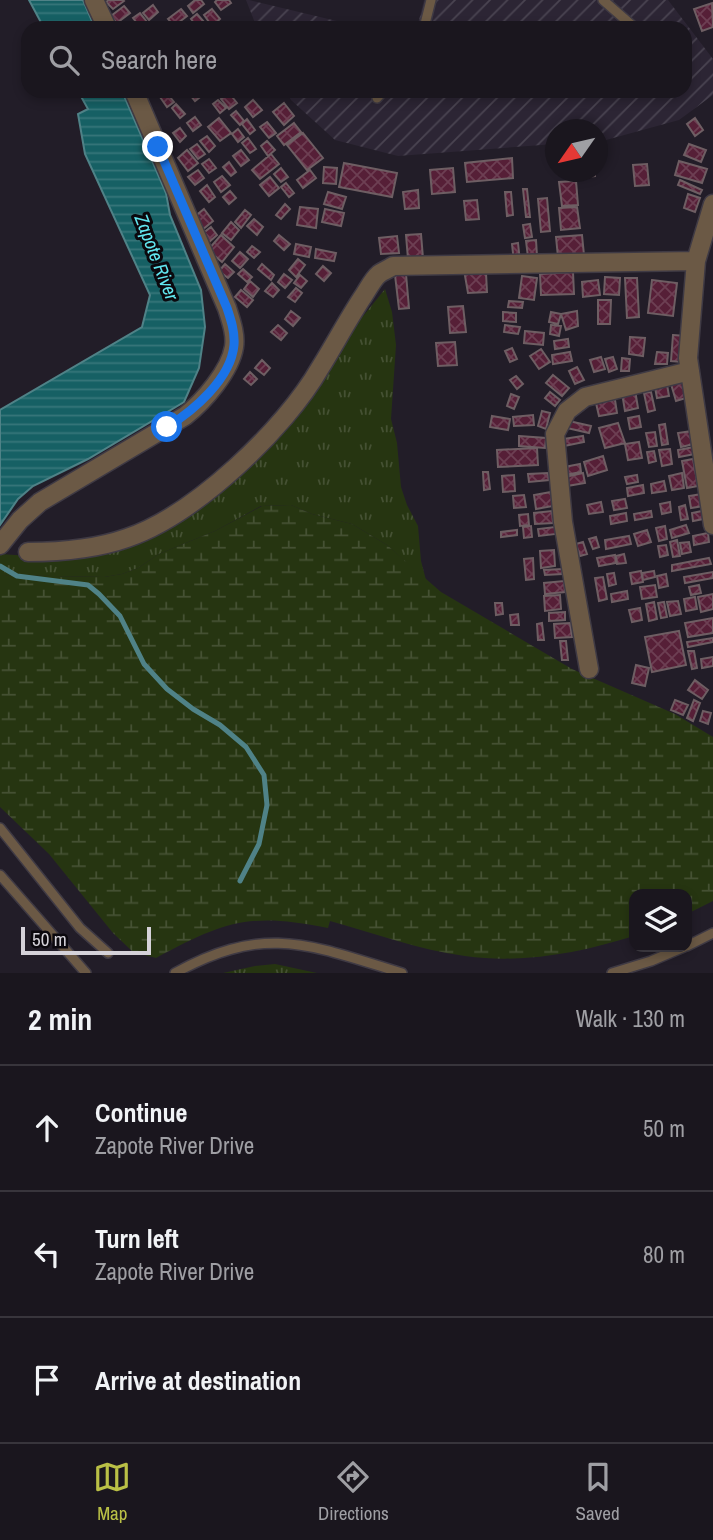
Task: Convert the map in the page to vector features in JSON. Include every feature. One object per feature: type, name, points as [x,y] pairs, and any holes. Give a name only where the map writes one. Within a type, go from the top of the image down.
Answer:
[{"type":"street","points":[[94,0],[104,21]]},
{"type":"street","points":[[0,545],[20,520],[40,502],[199,405],[225,369],[234,348],[233,329],[227,308],[137,98]]},
{"type":"street","points":[[713,204],[696,261],[688,358],[713,525]]},
{"type":"street","points":[[28,552],[75,550],[128,538],[179,510],[224,477],[259,446],[286,416],[319,370],[343,327],[378,275],[393,266],[696,261]]},
{"type":"street","points":[[589,669],[563,522],[555,434],[567,411],[585,397],[690,371]]},
{"type":"lane","points":[[426,21],[431,0]]},
{"type":"lane","points":[[603,0],[627,21]]},
{"type":"lane","points":[[0,828],[80,928],[108,953]]},
{"type":"lane","points":[[0,875],[86,973]]},
{"type":"lane","points":[[692,943],[713,933]]},
{"type":"lane","points":[[175,973],[216,953],[268,942],[304,944],[402,973]]},
{"type":"lane","points":[[612,973],[671,952]]},
{"type":"shaded area","points":[[246,0],[337,21],[254,21]]},
{"type":"shaded area","points":[[424,0],[668,0],[684,21],[419,21]]},
{"type":"shaded area","points":[[692,31],[713,59],[713,95],[679,120],[608,139],[608,119],[545,119],[545,145],[398,156],[335,140],[290,98],[692,98]]},
{"type":"green space","points":[[385,289],[392,312],[396,345],[391,419],[397,443],[401,487],[418,526],[421,561],[426,580],[387,545],[352,524],[312,514],[291,505],[261,506],[215,531],[159,554],[138,568],[122,574],[104,577],[0,575],[0,554],[30,556],[102,553],[255,461],[280,436],[347,336]]},
{"type":"green space","points":[[291,505],[312,514],[352,524],[387,545],[441,592],[572,669],[675,714],[713,737],[713,901],[692,912],[692,889],[629,889],[629,937],[572,952],[529,958],[487,958],[448,953],[330,921],[328,928],[278,921],[239,923],[201,935],[156,958],[133,952],[113,933],[49,854],[0,807],[0,575],[104,577],[122,574],[262,506]]},
{"type":"green space","points":[[275,964],[317,973],[223,973],[255,966]]},
{"type":"water","points":[[29,0],[83,0],[92,21],[40,21]]},
{"type":"water","name":"Zapote River","points":[[82,98],[125,98],[166,193],[170,215],[201,290],[205,327],[199,368],[184,402],[88,459],[33,486],[18,499],[0,525],[0,410],[142,327],[150,295],[85,154],[78,114],[88,109]]},
{"type":"building","points":[[195,0],[201,0],[204,4],[193,13],[188,6]]},
{"type":"building","points":[[229,0],[231,3],[221,10],[215,2]]},
{"type":"building","points":[[124,1],[113,9],[106,2]]},
{"type":"building","points":[[712,3],[713,27],[702,31],[694,9]]},
{"type":"building","points":[[153,5],[158,12],[149,20],[143,13]]},
{"type":"building","points":[[124,6],[130,13],[120,21],[115,21],[111,16]]},
{"type":"building","points":[[181,9],[187,16],[180,21],[168,19]]},
{"type":"building","points":[[212,9],[220,19],[208,21],[204,15]]},
{"type":"building","points":[[140,13],[146,21],[135,21],[133,18]]},
{"type":"building","points":[[197,14],[203,21],[193,21],[191,19]]},
{"type":"building","points":[[161,98],[171,98],[174,102],[167,107]]},
{"type":"building","points":[[233,98],[237,103],[229,109],[221,99]]},
{"type":"building","points":[[218,100],[226,108],[220,113],[213,104]]},
{"type":"building","points":[[253,100],[262,110],[253,117],[245,107]]},
{"type":"building","points":[[284,103],[294,116],[284,125],[273,112]]},
{"type":"building","points":[[176,104],[185,114],[180,118],[172,108]]},
{"type":"building","points":[[236,111],[244,121],[240,125],[231,115]]},
{"type":"building","points":[[195,117],[201,125],[193,131],[187,123]]},
{"type":"building","points":[[219,118],[231,133],[220,141],[208,127]]},
{"type":"building","points":[[695,118],[703,130],[695,136],[687,124]]},
{"type":"building","points":[[247,119],[255,130],[250,134],[242,124]]},
{"type":"building","points":[[267,122],[276,133],[269,138],[260,127]]},
{"type":"building","points":[[294,123],[301,132],[284,145],[277,136]]},
{"type":"building","points":[[180,128],[186,136],[180,142],[173,133]]},
{"type":"building","points":[[238,129],[244,137],[238,142],[232,134]]},
{"type":"building","points":[[303,133],[323,158],[307,170],[287,145]]},
{"type":"building","points":[[207,136],[215,146],[209,152],[200,141]]},
{"type":"building","points":[[248,138],[256,149],[250,153],[242,143]]},
{"type":"building","points":[[267,141],[275,150],[268,156],[261,146]]},
{"type":"building","points":[[197,144],[205,154],[198,159],[190,149]]},
{"type":"building","points":[[689,144],[706,150],[701,162],[684,155]]},
{"type":"building","points":[[187,150],[198,163],[188,171],[178,158]]},
{"type":"building","points":[[241,150],[249,160],[241,166],[233,156]]},
{"type":"building","points":[[271,154],[279,164],[260,179],[252,170]]},
{"type":"building","points":[[512,158],[513,178],[467,182],[465,163]]},
{"type":"building","points":[[209,159],[216,168],[209,173],[202,164]]},
{"type":"building","points":[[679,161],[707,169],[702,183],[675,175]]},
{"type":"building","points":[[229,162],[236,172],[231,176],[223,167]]},
{"type":"building","points":[[344,163],[397,173],[392,197],[339,187]]},
{"type":"building","points":[[647,164],[649,185],[635,186],[633,165]]},
{"type":"building","points":[[324,167],[337,168],[336,184],[323,183]]},
{"type":"building","points":[[281,168],[288,177],[281,182],[274,174]]},
{"type":"building","points":[[453,168],[455,192],[432,194],[430,170]]},
{"type":"building","points":[[198,170],[204,178],[195,185],[188,177]]},
{"type":"building","points":[[310,170],[316,178],[303,188],[297,180]]},
{"type":"building","points":[[222,176],[230,185],[221,192],[214,182]]},
{"type":"building","points":[[270,177],[279,188],[269,196],[260,185]]},
{"type":"building","points":[[680,180],[702,190],[700,194],[678,185]]},
{"type":"building","points":[[559,182],[576,182],[578,205],[562,206]]},
{"type":"building","points":[[286,183],[294,193],[289,197],[281,187]]},
{"type":"building","points":[[207,185],[215,197],[209,202],[200,191]]},
{"type":"building","points":[[523,189],[527,189],[530,217],[526,217]]},
{"type":"building","points":[[418,190],[419,208],[405,209],[403,192]]},
{"type":"building","points":[[230,191],[236,198],[229,204],[223,197]]},
{"type":"building","points":[[328,192],[346,197],[342,209],[324,204]]},
{"type":"building","points":[[505,192],[511,192],[513,215],[507,216]]},
{"type":"building","points":[[688,194],[700,198],[695,212],[684,208]]},
{"type":"building","points":[[547,198],[550,231],[541,232],[538,199]]},
{"type":"building","points":[[477,200],[479,219],[466,220],[464,201]]},
{"type":"building","points":[[285,204],[290,209],[281,219],[276,215]]},
{"type":"building","points":[[300,207],[318,209],[316,228],[297,225]]},
{"type":"building","points":[[577,207],[580,228],[561,230],[559,208]]},
{"type":"building","points":[[204,209],[213,221],[202,230],[193,218]]},
{"type":"building","points":[[325,209],[344,213],[341,226],[322,222]]},
{"type":"building","points":[[245,210],[251,215],[241,228],[235,222]]},
{"type":"building","points":[[254,219],[263,227],[257,235],[247,226]]},
{"type":"building","points":[[231,222],[239,230],[231,240],[222,233]]},
{"type":"building","points":[[530,224],[532,237],[525,238],[523,225]]},
{"type":"building","points":[[211,227],[217,235],[208,243],[202,234]]},
{"type":"building","points":[[421,234],[423,258],[408,259],[406,235]]},
{"type":"building","points":[[221,235],[234,247],[222,262],[208,250]]},
{"type":"building","points":[[279,235],[290,244],[284,250],[274,241]]},
{"type":"building","points":[[582,235],[584,255],[558,257],[556,237]]},
{"type":"building","points":[[397,236],[399,253],[381,254],[379,238]]},
{"type":"building","points":[[536,240],[537,256],[528,257],[526,241]]},
{"type":"building","points":[[518,243],[520,262],[514,262],[512,244]]},
{"type":"building","points":[[296,244],[311,247],[309,257],[294,254]]},
{"type":"building","points":[[252,246],[260,252],[254,258],[247,252]]},
{"type":"building","points":[[316,249],[336,253],[334,261],[315,258]]},
{"type":"building","points":[[240,252],[248,259],[240,268],[232,261]]},
{"type":"building","points":[[298,259],[305,265],[296,277],[289,270]]},
{"type":"building","points":[[225,264],[234,272],[228,278],[219,271]]},
{"type":"building","points":[[262,264],[274,275],[271,280],[258,269]]},
{"type":"building","points":[[323,266],[331,273],[324,281],[316,274]]},
{"type":"building","points":[[243,269],[252,277],[247,282],[238,274]]},
{"type":"building","points":[[464,270],[486,273],[487,292],[468,293]]},
{"type":"building","points":[[573,272],[574,294],[541,295],[540,274]]},
{"type":"building","points":[[284,274],[292,280],[285,288],[278,282]]},
{"type":"building","points":[[406,274],[409,308],[399,309],[395,275]]},
{"type":"building","points":[[300,275],[307,281],[301,288],[294,283]]},
{"type":"building","points":[[522,276],[537,278],[534,300],[519,298]]},
{"type":"building","points":[[605,277],[620,278],[619,295],[604,294]]},
{"type":"building","points":[[625,278],[637,278],[639,317],[627,318]]},
{"type":"building","points":[[598,280],[600,295],[583,297],[582,282]]},
{"type":"building","points":[[652,280],[677,283],[673,316],[648,313]]},
{"type":"building","points":[[250,281],[259,289],[253,297],[244,289]]},
{"type":"building","points":[[272,283],[279,290],[273,297],[265,291]]},
{"type":"building","points":[[296,288],[302,293],[295,302],[288,297]]},
{"type":"building","points":[[241,290],[253,300],[247,307],[235,297]]},
{"type":"building","points":[[598,300],[611,300],[610,324],[598,324]]},
{"type":"building","points":[[509,301],[523,302],[522,308],[508,307]]},
{"type":"building","points":[[463,306],[466,332],[450,333],[448,307]]},
{"type":"building","points":[[291,311],[300,318],[293,326],[285,319]]},
{"type":"building","points":[[577,311],[578,326],[566,330],[561,314]]},
{"type":"building","points":[[503,312],[516,313],[516,322],[503,321]]},
{"type":"building","points":[[551,312],[561,314],[558,324],[549,322]]},
{"type":"building","points":[[278,325],[287,333],[281,340],[271,332]]},
{"type":"building","points":[[505,325],[520,327],[518,334],[504,332]]},
{"type":"building","points":[[551,325],[561,326],[559,336],[550,334]]},
{"type":"building","points":[[525,331],[544,333],[543,345],[524,343]]},
{"type":"building","points":[[673,335],[685,336],[682,362],[671,361]]},
{"type":"building","points":[[630,337],[645,338],[643,356],[629,354]]},
{"type":"building","points":[[568,339],[569,347],[555,349],[554,341]]},
{"type":"building","points":[[455,342],[457,365],[438,366],[436,343]]},
{"type":"building","points":[[512,348],[517,359],[510,362],[505,351]]},
{"type":"building","points":[[541,349],[550,362],[539,369],[530,356]]},
{"type":"building","points":[[570,352],[572,361],[553,364],[552,355]]},
{"type":"building","points":[[657,352],[668,353],[667,364],[655,364]]},
{"type":"building","points":[[601,357],[605,369],[594,372],[590,360]]},
{"type":"building","points":[[613,357],[617,369],[609,372],[605,359]]},
{"type":"building","points":[[622,358],[630,359],[629,371],[621,371]]},
{"type":"building","points":[[262,360],[270,368],[264,375],[255,368]]},
{"type":"building","points":[[577,367],[584,380],[575,384],[569,371]]},
{"type":"building","points":[[250,372],[257,379],[251,385],[244,379]]},
{"type":"building","points":[[553,375],[569,388],[562,396],[546,383]]},
{"type":"building","points":[[516,376],[523,384],[517,389],[510,380]]},
{"type":"building","points":[[666,379],[669,396],[657,398],[654,382]]},
{"type":"building","points":[[684,380],[689,397],[676,401],[671,384]]},
{"type":"building","points":[[635,390],[638,408],[625,411],[622,393]]},
{"type":"building","points":[[550,392],[560,400],[555,406],[545,398]]},
{"type":"building","points":[[651,392],[655,410],[648,412],[644,393]]},
{"type":"building","points":[[511,394],[519,397],[514,409],[507,406]]},
{"type":"building","points":[[615,400],[617,413],[599,416],[596,403]]},
{"type":"building","points":[[542,411],[550,413],[546,429],[538,426]]},
{"type":"building","points":[[533,415],[534,425],[514,426],[513,417]]},
{"type":"building","points":[[492,416],[510,419],[508,430],[490,427]]},
{"type":"building","points":[[639,416],[641,427],[630,429],[628,418]]},
{"type":"building","points":[[569,421],[591,426],[589,433],[567,428]]},
{"type":"building","points":[[618,423],[625,443],[605,448],[599,428]]},
{"type":"building","points":[[665,424],[668,444],[662,445],[659,425]]},
{"type":"building","points":[[692,431],[694,444],[681,447],[678,433]]},
{"type":"building","points":[[655,432],[657,446],[649,447],[646,433]]},
{"type":"building","points":[[519,436],[546,438],[545,448],[519,446]]},
{"type":"building","points":[[583,436],[584,442],[564,446],[563,439]]},
{"type":"building","points":[[639,442],[642,458],[628,460],[625,444]]},
{"type":"building","points":[[694,447],[695,454],[679,457],[678,450]]},
{"type":"building","points":[[537,448],[538,465],[498,467],[497,450]]},
{"type":"building","points":[[670,449],[672,464],[662,466],[659,450]]},
{"type":"building","points":[[654,451],[656,461],[649,463],[647,452]]},
{"type":"building","points":[[603,456],[607,470],[588,476],[584,462]]},
{"type":"building","points":[[693,459],[698,486],[687,488],[682,461]]},
{"type":"building","points":[[580,464],[581,472],[565,475],[564,467]]},
{"type":"building","points":[[483,472],[488,472],[490,489],[484,490]]},
{"type":"building","points":[[548,473],[549,480],[529,482],[528,474]]},
{"type":"building","points":[[583,473],[585,483],[567,486],[565,477]]},
{"type":"building","points":[[682,473],[684,488],[672,490],[669,476]]},
{"type":"building","points":[[514,475],[515,491],[503,492],[502,476]]},
{"type":"building","points":[[637,475],[638,482],[627,484],[625,477]]},
{"type":"building","points":[[664,481],[666,491],[652,493],[651,484]]},
{"type":"building","points":[[643,485],[644,493],[628,496],[627,488]]},
{"type":"building","points":[[551,492],[553,506],[536,509],[534,495]]},
{"type":"building","points":[[702,494],[704,506],[691,508],[689,496]]},
{"type":"building","points":[[524,495],[526,507],[514,508],[513,496]]},
{"type":"building","points":[[625,499],[627,508],[614,510],[612,501]]},
{"type":"building","points":[[601,502],[603,512],[589,514],[587,505]]},
{"type":"building","points":[[670,502],[671,512],[662,514],[660,504]]},
{"type":"building","points":[[685,505],[688,519],[681,520],[679,507]]},
{"type":"building","points":[[707,510],[709,518],[693,521],[692,513]]},
{"type":"building","points":[[552,511],[553,523],[535,524],[534,513]]},
{"type":"building","points":[[651,511],[652,517],[635,520],[634,514]]},
{"type":"building","points":[[626,513],[627,521],[611,524],[610,516]]},
{"type":"building","points":[[528,514],[529,525],[520,526],[519,515]]},
{"type":"building","points":[[686,525],[689,533],[672,538],[670,530]]},
{"type":"building","points":[[531,526],[532,537],[524,538],[523,527]]},
{"type":"building","points":[[665,526],[667,539],[659,541],[656,528]]},
{"type":"building","points":[[555,527],[556,534],[539,536],[538,529]]},
{"type":"building","points":[[517,530],[517,535],[501,537],[501,532]]},
{"type":"building","points":[[647,530],[651,542],[638,546],[634,534]]},
{"type":"building","points":[[708,533],[709,542],[694,545],[693,536]]},
{"type":"building","points":[[629,536],[631,544],[606,549],[605,540]]},
{"type":"building","points":[[596,537],[599,547],[593,549],[589,539]]},
{"type":"building","points":[[677,540],[680,556],[673,557],[670,542]]},
{"type":"building","points":[[583,542],[587,554],[580,556],[576,544]]},
{"type":"building","points":[[689,542],[691,552],[682,554],[680,543]]},
{"type":"building","points":[[666,545],[668,555],[660,557],[658,546]]},
{"type":"building","points":[[554,550],[555,566],[541,568],[540,551]]},
{"type":"building","points":[[624,554],[626,563],[617,564],[616,556]]},
{"type":"building","points":[[615,555],[616,563],[599,566],[597,558]]},
{"type":"building","points":[[533,558],[534,579],[526,580],[524,559]]},
{"type":"building","points":[[709,558],[711,564],[672,571],[672,565]]},
{"type":"building","points":[[562,569],[562,574],[545,575],[544,570]]},
{"type":"building","points":[[641,571],[643,582],[632,584],[630,573]]},
{"type":"building","points":[[654,571],[655,577],[643,580],[642,573]]},
{"type":"building","points":[[713,572],[713,578],[685,583],[684,577]]},
{"type":"building","points":[[614,573],[616,584],[609,586],[607,574]]},
{"type":"building","points":[[666,574],[668,586],[659,588],[657,576]]},
{"type":"building","points":[[603,577],[607,599],[599,601],[595,578]]},
{"type":"building","points":[[564,581],[565,592],[545,594],[544,583]]},
{"type":"building","points":[[655,585],[657,597],[642,599],[640,587]]},
{"type":"building","points":[[699,585],[701,593],[691,595],[689,587]]},
{"type":"building","points":[[627,591],[628,599],[612,602],[611,594]]},
{"type":"building","points":[[713,594],[713,609],[701,612],[698,597]]},
{"type":"building","points":[[560,595],[561,609],[545,611],[544,596]]},
{"type":"building","points":[[695,597],[697,609],[686,611],[684,599]]},
{"type":"building","points":[[678,601],[681,614],[670,616],[667,602]]},
{"type":"building","points":[[654,602],[657,619],[649,621],[646,604]]},
{"type":"building","points":[[664,602],[667,617],[661,618],[658,603]]},
{"type":"building","points":[[495,603],[502,603],[503,614],[496,615]]},
{"type":"building","points":[[640,608],[642,620],[632,622],[629,610]]},
{"type":"building","points":[[565,612],[565,620],[549,621],[549,613]]},
{"type":"building","points":[[518,614],[519,625],[511,625],[510,615]]},
{"type":"building","points":[[713,618],[713,633],[688,637],[685,623]]},
{"type":"building","points":[[542,623],[544,640],[538,640],[537,624]]},
{"type":"building","points":[[570,623],[572,637],[555,638],[554,624]]},
{"type":"building","points":[[679,631],[686,665],[652,672],[645,637]]},
{"type":"building","points":[[713,638],[713,642],[688,647],[687,642]]},
{"type":"building","points":[[560,641],[566,641],[568,660],[562,660]]},
{"type":"building","points":[[688,651],[694,651],[697,668],[692,669]]},
{"type":"building","points":[[713,657],[713,666],[702,668],[701,659]]},
{"type":"building","points":[[636,665],[649,668],[645,686],[632,683]]},
{"type":"building","points":[[695,680],[708,690],[702,699],[688,690]]},
{"type":"building","points":[[675,700],[688,705],[683,715],[671,710]]},
{"type":"building","points":[[694,700],[700,703],[693,721],[687,718]]},
{"type":"building","points":[[703,711],[711,713],[708,724],[700,721]]},
{"type":"waterway","points":[[0,566],[17,576],[88,585],[120,616],[144,664],[167,689],[220,725],[246,747],[264,775],[267,805],[259,844],[240,881]]},
{"type":"route","points":[[158,147],[227,308],[234,336],[230,359],[206,397],[185,416],[167,427]]}]
